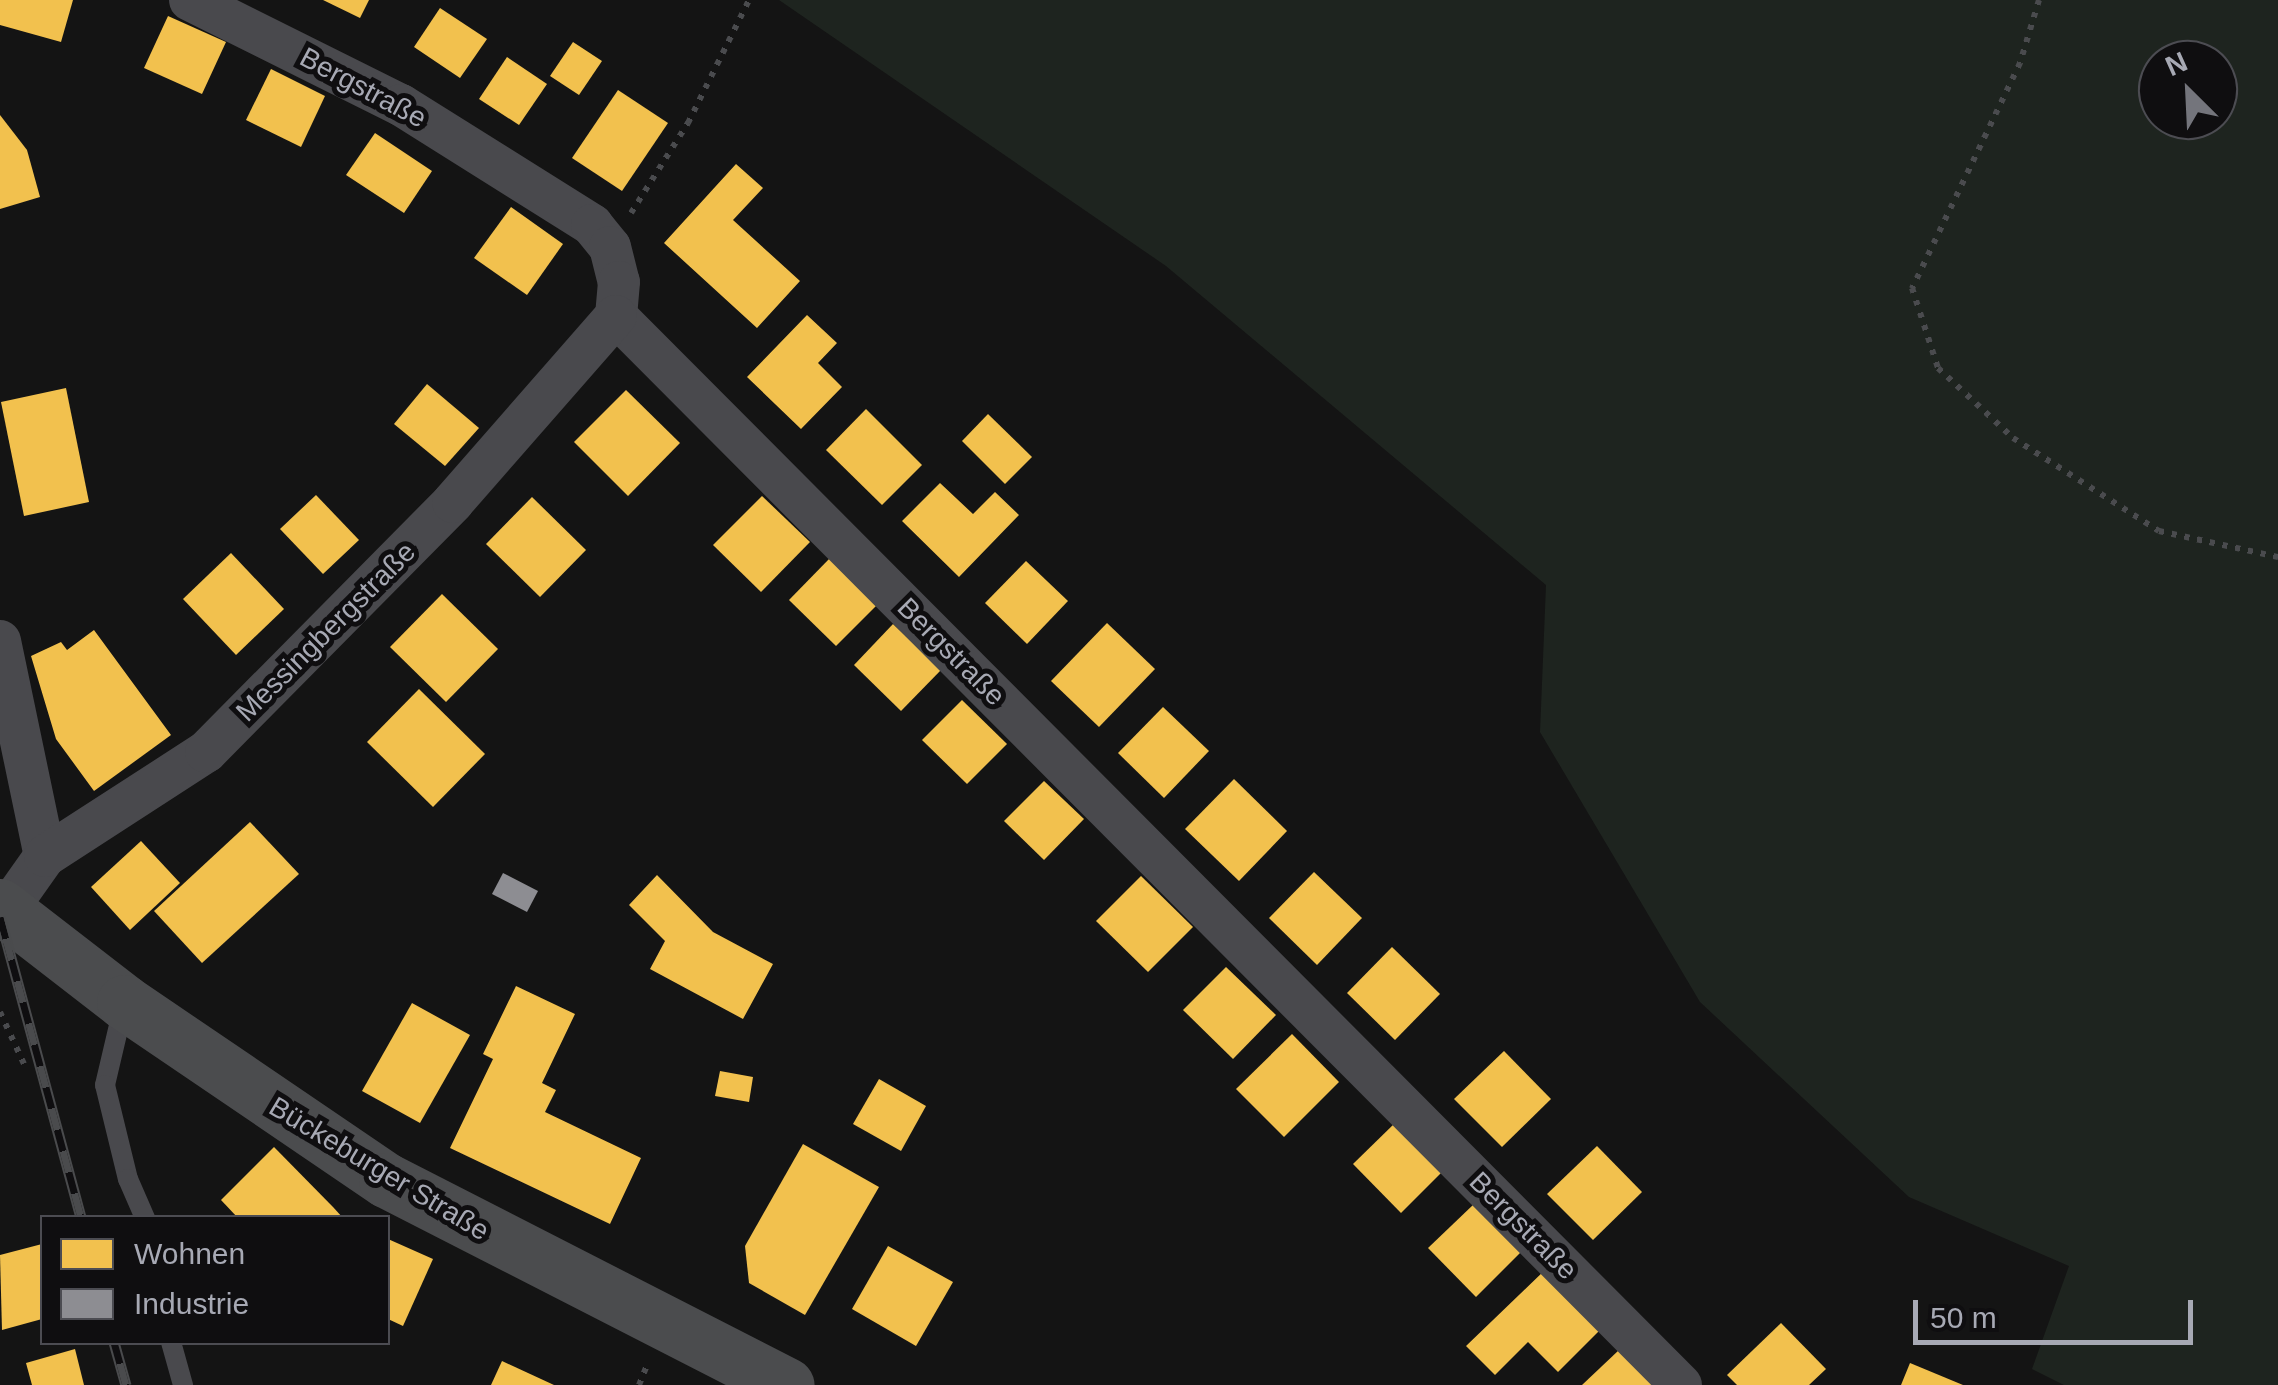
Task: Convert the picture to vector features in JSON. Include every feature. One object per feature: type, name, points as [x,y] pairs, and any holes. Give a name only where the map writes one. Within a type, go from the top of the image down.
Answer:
[{"type":"main road","name":"Bückeburger Straße","points":[[3,908],[124,1002],[386,1180],[786,1385]]},
{"type":"street","name":"Bergstraße","points":[[190,0],[401,105],[592,225],[610,248]]},
{"type":"street","points":[[610,248],[619,282],[616,316]]},
{"type":"street","name":"Bergstraße","points":[[616,316],[1682,1385]]},
{"type":"street","name":"Messingbergstraße","points":[[3,908],[45,856],[206,752],[453,502],[616,316]]},
{"type":"street","points":[[0,641],[45,856]]},
{"type":"lane","points":[[124,1002],[105,1085],[128,1179],[144,1215]]},
{"type":"lane","points":[[171,1345],[183,1385]]},
{"type":"path","points":[[610,248],[688,123],[749,0]]},
{"type":"path","points":[[2039,0],[2020,63],[1912,288],[1938,368],[2013,438],[2159,531],[2278,557]]},
{"type":"path","points":[[0,1012],[24,1064]]},
{"type":"shaded area","points":[[779,0],[2278,0],[2278,1385],[2064,1385],[2032,1369],[2069,1266],[1909,1197],[1700,1002],[1540,732],[1546,585],[1166,266]]},
{"type":"building: Wohnen","points":[[0,0],[73,0],[61,42],[0,25]]},
{"type":"building: Wohnen","points":[[323,0],[369,0],[360,18]]},
{"type":"building: Wohnen","points":[[440,8],[487,39],[460,78],[414,47]]},
{"type":"building: Wohnen","points":[[168,16],[226,42],[202,94],[144,68]]},
{"type":"building: Wohnen","points":[[573,42],[602,61],[579,95],[550,76]]},
{"type":"building: Wohnen","points":[[507,57],[547,84],[519,125],[479,99]]},
{"type":"building: Wohnen","points":[[271,69],[325,96],[301,147],[246,120]]},
{"type":"building: Wohnen","points":[[618,90],[668,123],[622,191],[572,158]]},
{"type":"building: Wohnen","points":[[0,115],[27,150],[40,197],[0,209]]},
{"type":"building: Wohnen","points":[[375,133],[432,171],[404,213],[346,175]]},
{"type":"building: Wohnen","points":[[736,164],[763,188],[733,220],[800,281],[757,328],[664,243]]},
{"type":"building: Wohnen","points":[[511,207],[563,244],[527,295],[474,258]]},
{"type":"building: Wohnen","points":[[807,315],[837,343],[818,363],[842,387],[801,429],[747,377]]},
{"type":"building: Wohnen","points":[[427,384],[479,428],[445,466],[394,424]]},
{"type":"building: Wohnen","points":[[66,388],[89,502],[24,516],[1,402]]},
{"type":"building: Wohnen","points":[[626,390],[680,443],[628,496],[574,442]]},
{"type":"building: Wohnen","points":[[866,409],[922,465],[882,505],[826,450]]},
{"type":"building: Wohnen","points":[[988,414],[1032,457],[1005,484],[962,441]]},
{"type":"building: Wohnen","points":[[940,483],[973,514],[995,492],[1019,515],[959,577],[902,521]]},
{"type":"building: Wohnen","points":[[316,495],[359,540],[323,574],[280,529]]},
{"type":"building: Wohnen","points":[[762,496],[810,542],[761,592],[713,545]]},
{"type":"building: Wohnen","points":[[532,497],[586,550],[540,597],[486,544]]},
{"type":"building: Wohnen","points":[[231,553],[284,609],[236,655],[183,599]]},
{"type":"building: Wohnen","points":[[830,558],[878,604],[836,646],[789,600]]},
{"type":"building: Wohnen","points":[[1026,561],[1068,601],[1027,644],[985,603]]},
{"type":"building: Wohnen","points":[[442,594],[498,649],[446,702],[390,647]]},
{"type":"building: Wohnen","points":[[1107,623],[1155,669],[1099,727],[1051,681]]},
{"type":"building: Wohnen","points":[[893,624],[941,670],[901,711],[854,665]]},
{"type":"building: Wohnen","points":[[94,630],[171,735],[94,791],[56,739],[31,656],[61,642],[67,650]]},
{"type":"building: Wohnen","points":[[419,689],[485,754],[433,807],[367,742]]},
{"type":"building: Wohnen","points":[[962,700],[1007,744],[967,784],[922,740]]},
{"type":"building: Wohnen","points":[[1163,707],[1209,751],[1164,798],[1118,753]]},
{"type":"building: Wohnen","points":[[1234,779],[1287,831],[1239,881],[1185,829]]},
{"type":"building: Wohnen","points":[[1044,781],[1084,819],[1044,860],[1004,821]]},
{"type":"building: Wohnen","points":[[250,822],[299,874],[202,963],[154,911]]},
{"type":"building: Wohnen","points":[[141,841],[180,883],[130,930],[91,887]]},
{"type":"building: Wohnen","points":[[1314,872],[1362,918],[1317,965],[1269,918]]},
{"type":"building: Wohnen","points":[[657,875],[713,932],[773,964],[743,1019],[650,969],[665,941],[629,905]]},
{"type":"building: Wohnen","points":[[1141,876],[1193,927],[1148,972],[1096,921]]},
{"type":"building: Wohnen","points":[[1392,947],[1440,994],[1395,1040],[1347,993]]},
{"type":"building: Wohnen","points":[[1226,967],[1276,1015],[1233,1059],[1183,1010]]},
{"type":"building: Wohnen","points":[[516,986],[575,1014],[542,1083],[556,1090],[545,1112],[641,1158],[610,1224],[450,1148],[493,1059],[483,1054]]},
{"type":"building: Wohnen","points":[[412,1003],[470,1035],[420,1123],[362,1091]]},
{"type":"building: Wohnen","points":[[1292,1034],[1339,1082],[1284,1137],[1236,1089]]},
{"type":"building: Wohnen","points":[[1504,1051],[1551,1099],[1502,1147],[1454,1099]]},
{"type":"building: Wohnen","points":[[720,1071],[753,1077],[749,1102],[715,1096]]},
{"type":"building: Wohnen","points":[[879,1079],[926,1106],[901,1151],[853,1124]]},
{"type":"building: Wohnen","points":[[1396,1122],[1444,1170],[1401,1213],[1353,1164]]},
{"type":"building: Wohnen","points":[[803,1144],[879,1187],[805,1315],[749,1283],[745,1246]]},
{"type":"building: Wohnen","points":[[1597,1146],[1642,1192],[1593,1240],[1547,1194]]},
{"type":"building: Wohnen","points":[[274,1147],[340,1215],[235,1215],[221,1200]]},
{"type":"building: Wohnen","points":[[1474,1204],[1521,1252],[1476,1297],[1428,1248]]},
{"type":"building: Wohnen","points":[[390,1240],[433,1259],[403,1326],[390,1320]]},
{"type":"building: Wohnen","points":[[40,1245],[40,1320],[2,1330],[0,1255]]},
{"type":"building: Wohnen","points":[[888,1246],[953,1282],[916,1346],[852,1309]]},
{"type":"building: Wohnen","points":[[1546,1269],[1603,1327],[1558,1372],[1528,1342],[1495,1375],[1466,1346]]},
{"type":"building: Wohnen","points":[[1781,1323],[1826,1369],[1809,1385],[1737,1385],[1727,1375]]},
{"type":"building: Wohnen","points":[[75,1349],[84,1385],[32,1385],[26,1363]]},
{"type":"building: Wohnen","points":[[1619,1350],[1653,1385],[1582,1385]]},
{"type":"building: Wohnen","points":[[502,1361],[554,1385],[491,1385]]},
{"type":"building: Wohnen","points":[[1910,1363],[1963,1385],[1901,1385]]},
{"type":"building: Industrie","points":[[503,873],[538,891],[527,912],[492,894]]},
{"type":"railway","points":[[0,917],[80,1215]]},
{"type":"railway","points":[[115,1345],[126,1385]]}]
